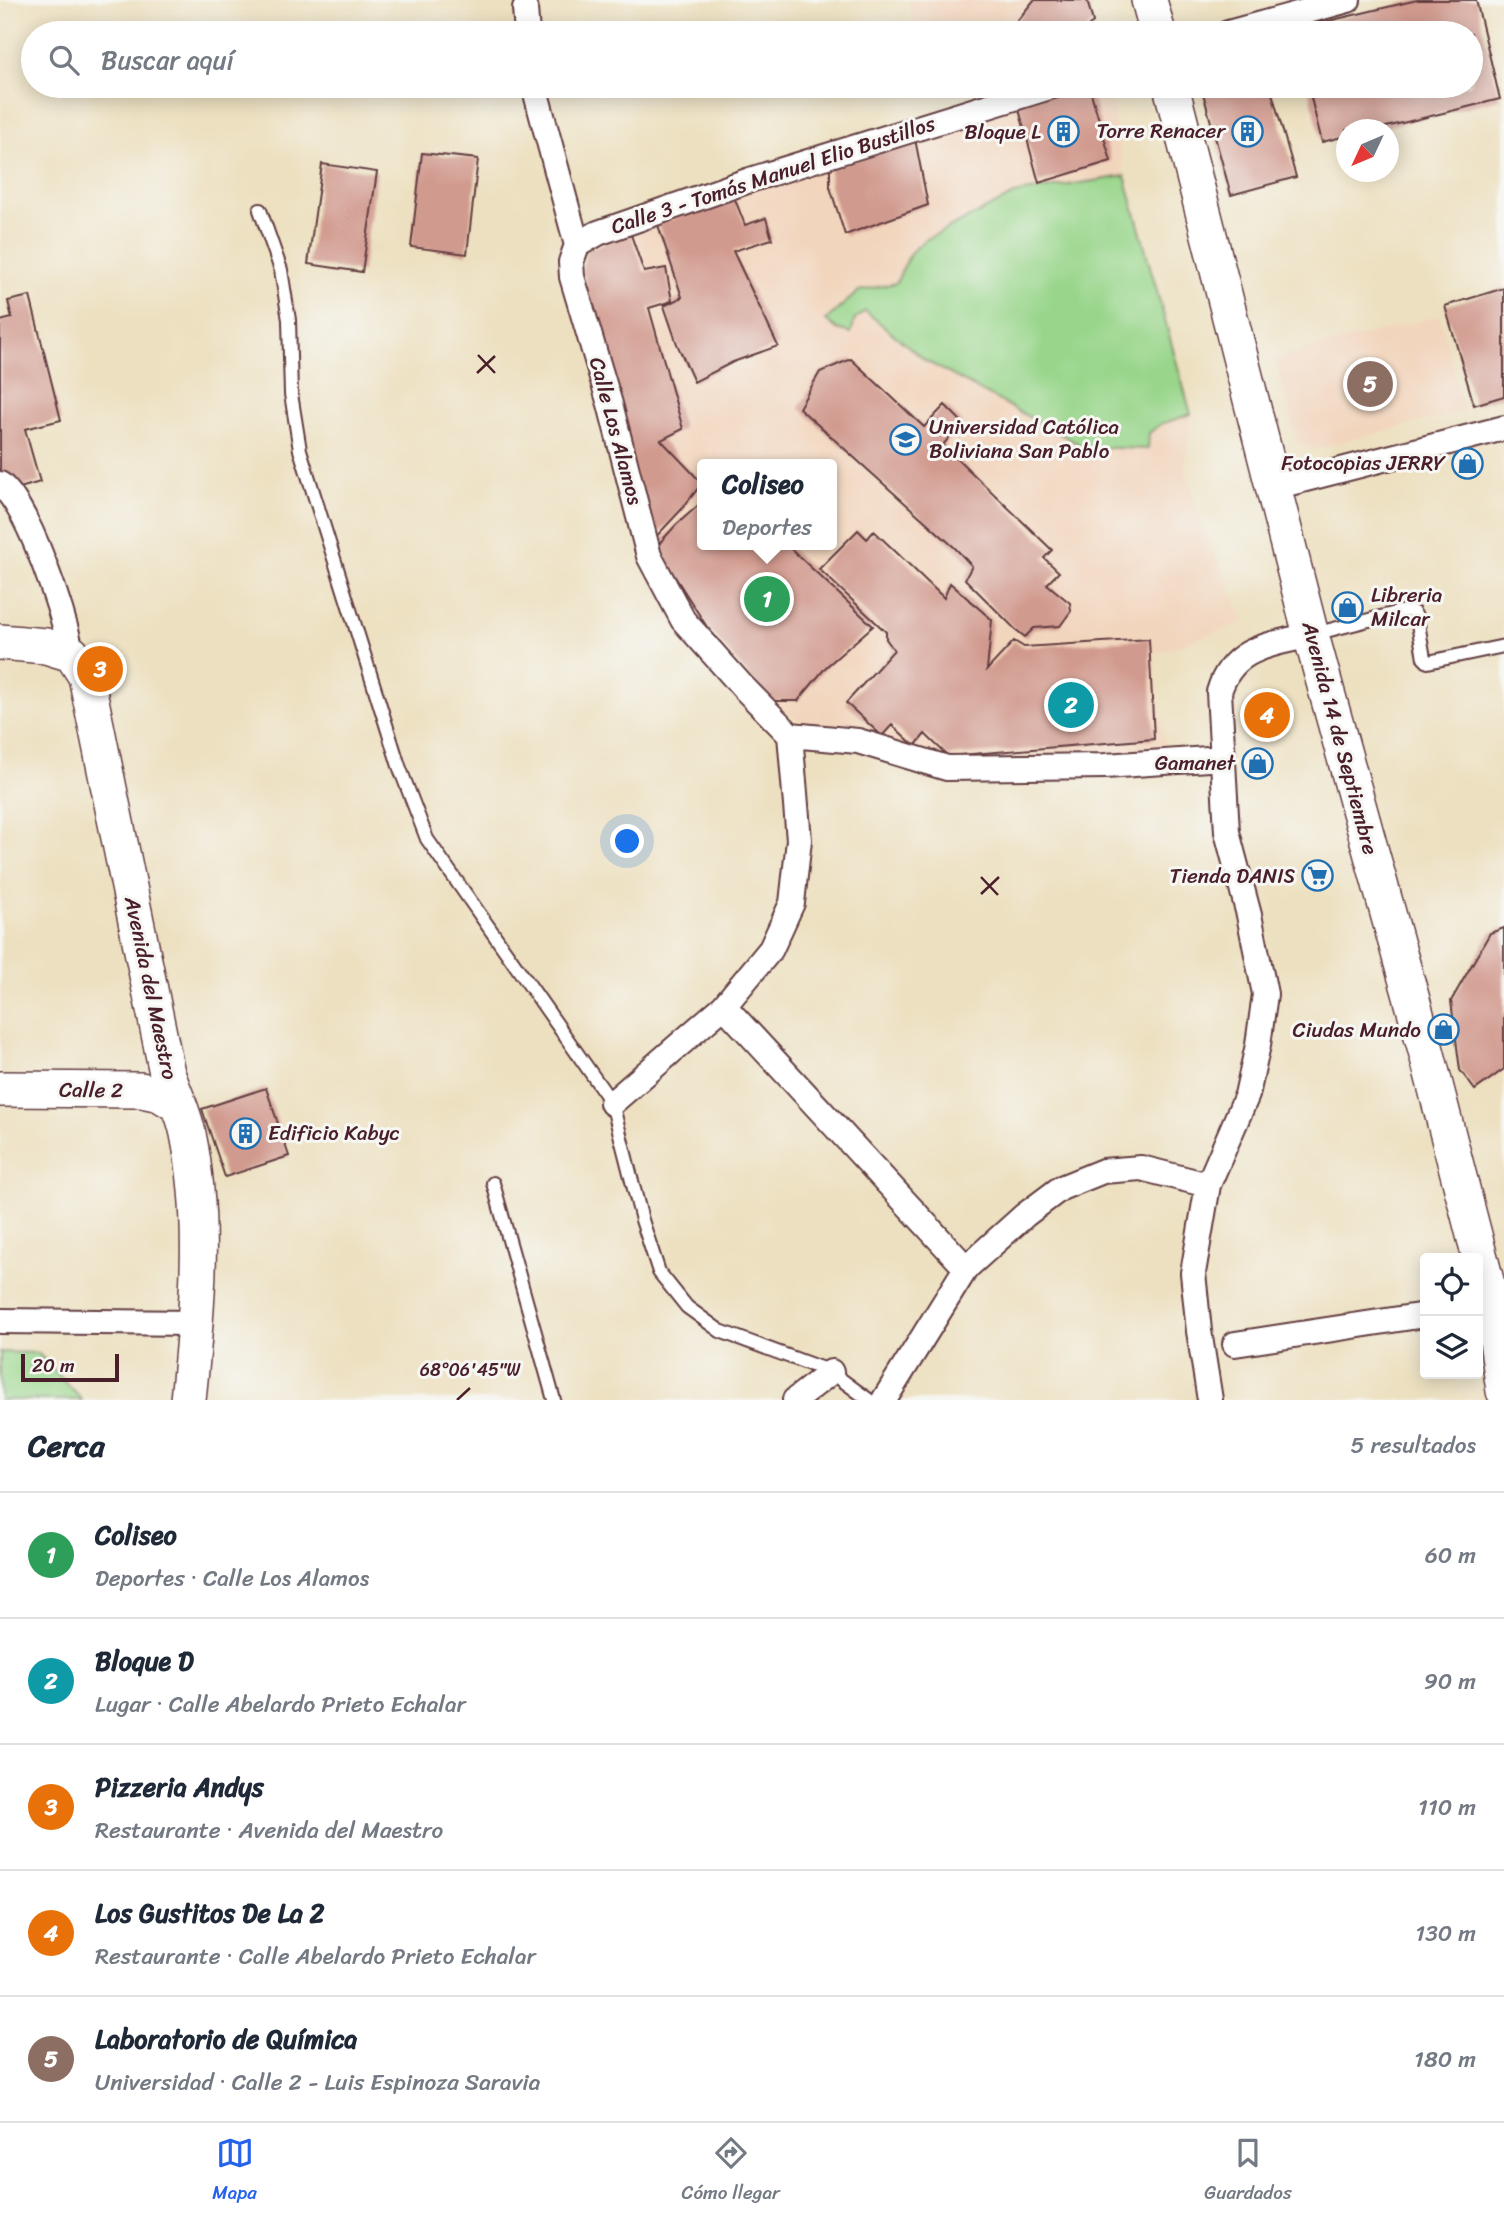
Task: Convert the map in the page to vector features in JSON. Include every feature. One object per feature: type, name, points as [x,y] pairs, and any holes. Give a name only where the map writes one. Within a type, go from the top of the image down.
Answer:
[{"type":"main road","points":[[1149,0],[1155,21]]},
{"type":"main road","name":"Avenida 14 de Septiembre","points":[[1174,98],[1311,635],[1423,1041],[1504,1391]]},
{"type":"main road","points":[[0,642],[46,646],[72,654]]},
{"type":"main road","name":"Avenida del Maestro","points":[[72,654],[86,676],[167,1073],[188,1132],[199,1219],[195,1322],[188,1400]]},
{"type":"main road","name":"Calle 2","points":[[0,1089],[141,1090],[160,1094],[178,1105]]},
{"type":"street","points":[[1272,21],[1348,0]]},
{"type":"street","name":"Calle Los Alamos","points":[[537,98],[577,245],[571,262],[572,277],[610,404],[649,556],[683,620],[743,687],[790,734]]},
{"type":"street","name":"Calle 3 - Tomás Manuel Elio Bustillos","points":[[577,245],[598,233],[750,180],[1013,98]]},
{"type":"street","points":[[1275,487],[1504,428]]},
{"type":"street","points":[[0,484],[21,508],[64,619],[72,654]]},
{"type":"street","points":[[1210,1400],[1201,1351],[1193,1273],[1208,1185],[1247,1095],[1265,994],[1249,915],[1227,832],[1219,692],[1224,675],[1231,666],[1252,651],[1311,635]]},
{"type":"street","points":[[612,1103],[724,1006],[771,950],[792,903],[799,840],[790,734],[858,740],[947,768],[1105,766],[1223,758]]},
{"type":"street","points":[[724,1006],[966,1268]]},
{"type":"street","points":[[884,1400],[966,1268],[1025,1215],[1061,1188],[1103,1171],[1141,1168],[1208,1185]]},
{"type":"street","points":[[1235,1344],[1420,1316]]},
{"type":"street","points":[[0,1321],[195,1322]]},
{"type":"street","points":[[795,1400],[831,1372]]},
{"type":"lane","points":[[260,210],[281,270],[289,320],[291,394],[300,450],[400,766],[427,839],[612,1103],[642,1220],[659,1272],[687,1307],[720,1331],[831,1372],[869,1400]]},
{"type":"lane","points":[[1311,635],[1408,610],[1415,613],[1424,658],[1429,662],[1504,646]]},
{"type":"lane","points":[[493,1183],[554,1400]]},
{"type":"shaded area","points":[[908,0],[1087,0],[1086,21],[914,21]]},
{"type":"shaded area","name":"Universidad Católica Boliviana San Pablo","points":[[1032,98],[1110,98],[1125,176],[1191,414],[1185,466],[1203,529],[1245,622],[1155,654],[1156,685],[1166,751],[957,762],[817,732],[770,701],[707,627],[665,563],[630,464],[586,250],[769,181],[831,169]]},
{"type":"shaded area","points":[[1440,316],[1464,411],[1314,449],[1297,442],[1275,358]]},
{"type":"green space","points":[[1125,176],[1191,414],[1161,424],[1149,433],[1148,449],[1084,447],[926,361],[865,311],[855,319],[851,333],[837,329],[826,320],[859,291],[896,283],[911,252],[925,240],[1018,193]]},
{"type":"green space","points":[[0,1352],[38,1353],[82,1400],[0,1400]]},
{"type":"building","points":[[1034,0],[1087,0],[1093,21],[1017,21]]},
{"type":"building","points":[[1417,0],[1476,0],[1481,21],[1329,21]]},
{"type":"building","points":[[1483,29],[1500,99],[1399,124],[1399,119],[1336,119],[1336,138],[1322,142],[1311,98],[1483,98]]},
{"type":"building","name":"Bloque L","points":[[1032,98],[1093,98],[1111,161],[1039,183],[1017,102]]},
{"type":"building","name":"Torre Renacer","points":[[1204,98],[1273,98],[1296,177],[1231,195]]},
{"type":"building","points":[[915,139],[928,205],[845,235],[830,187],[830,169]]},
{"type":"building","points":[[422,153],[478,159],[467,254],[411,247]]},
{"type":"building","points":[[322,164],[377,172],[362,272],[308,264]]},
{"type":"building","points":[[733,194],[745,225],[766,218],[772,239],[733,251],[778,346],[733,362],[694,382],[664,306],[682,297],[658,225]]},
{"type":"building","points":[[630,232],[644,272],[666,268],[672,301],[649,308],[683,429],[661,440],[697,478],[697,489],[652,541],[582,269],[586,250]]},
{"type":"building","points":[[1504,288],[1504,396],[1474,405],[1445,306]]},
{"type":"building","points":[[30,296],[61,420],[25,429],[40,482],[3,493],[0,483],[0,321],[12,318],[8,301]]},
{"type":"building","points":[[851,359],[924,427],[945,405],[962,422],[943,445],[1052,550],[1044,558],[1059,572],[1047,584],[1070,603],[1071,611],[1060,626],[1034,628],[1025,637],[1015,629],[965,579],[972,566],[955,548],[799,408],[820,372]]},
{"type":"building","points":[[697,506],[697,550],[792,550],[873,626],[826,667],[798,701],[770,701],[707,627],[656,547]]},
{"type":"building","points":[[858,530],[867,539],[874,531],[944,598],[950,583],[992,620],[987,670],[1014,641],[1024,647],[1149,639],[1154,739],[948,756],[925,734],[915,746],[892,725],[882,736],[846,703],[894,650],[886,639],[886,632],[819,569]]},
{"type":"building","points":[[1504,928],[1504,1069],[1475,1090],[1460,1070],[1451,1001],[1490,933]]},
{"type":"building","name":"Edificio Kabyc","points":[[266,1088],[289,1156],[225,1177],[202,1109]]},
{"type":"place","name":"Torre Renacer","points":[[1248,131]]},
{"type":"place","name":"Bloque L","points":[[1064,132]]},
{"type":"place","name":"Laboratorio de Química","points":[[1370,384]]},
{"type":"place","name":"Universidad Católica Boliviana San Pablo","points":[[906,439]]},
{"type":"place","name":"Fotocopias JERRY","points":[[1468,463]]},
{"type":"place","name":"Coliseo","points":[[767,599]]},
{"type":"place","name":"Libreria Milcar","points":[[1348,607]]},
{"type":"place","name":"Pizzeria Andys","points":[[100,669]]},
{"type":"place","name":"Bloque D","points":[[1071,705]]},
{"type":"place","name":"Los Gustitos De La 2","points":[[1267,715]]},
{"type":"place","name":"Gamanet","points":[[1258,763]]},
{"type":"place","name":"Tienda DANIS","points":[[1318,876]]},
{"type":"place","name":"Ciudas Mundo","points":[[1444,1030]]},
{"type":"place","name":"Edificio Kabyc","points":[[245,1133]]}]
